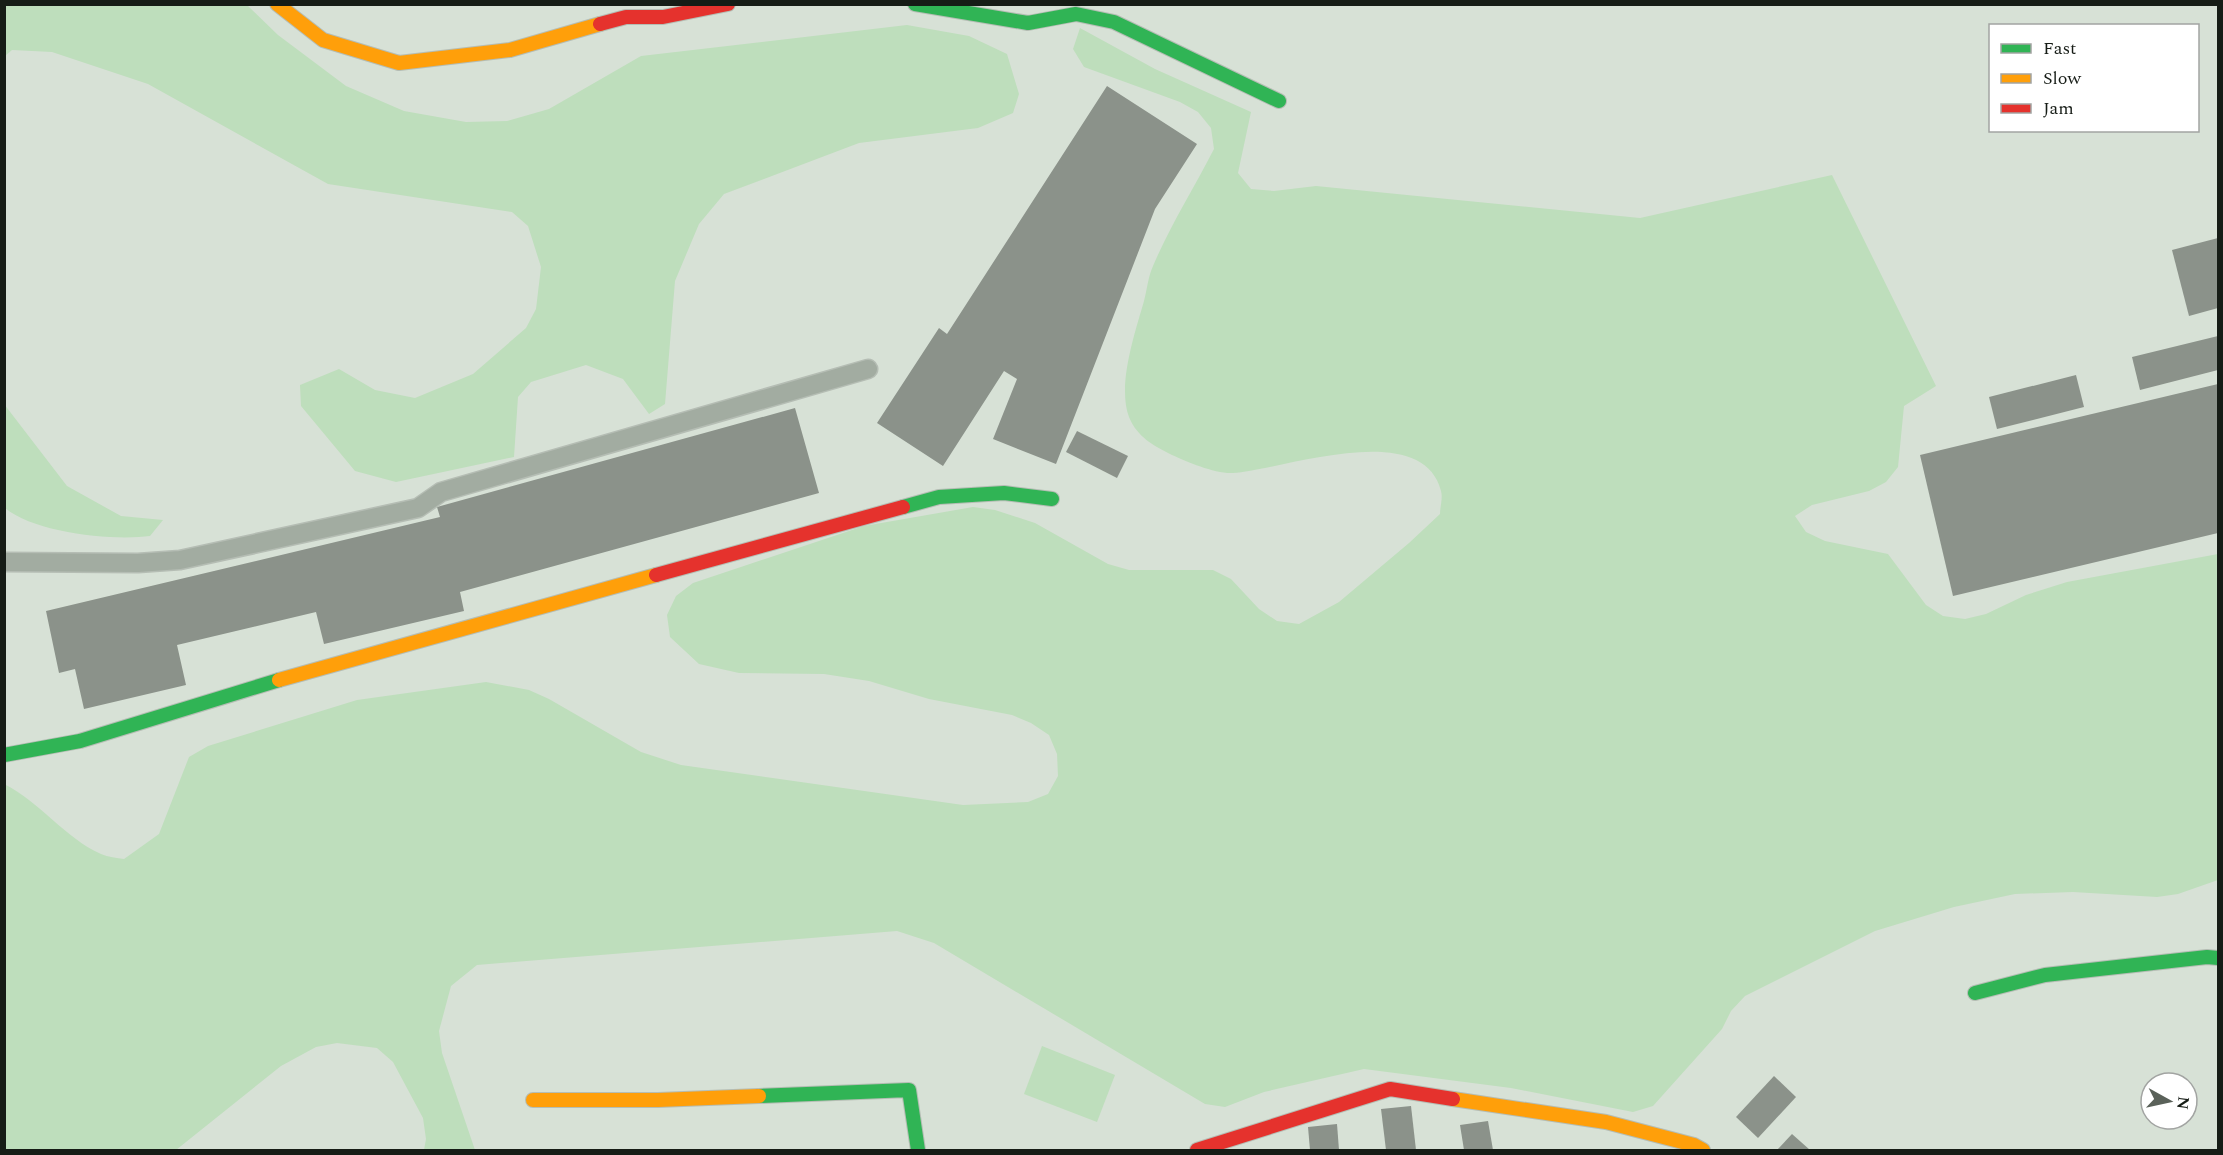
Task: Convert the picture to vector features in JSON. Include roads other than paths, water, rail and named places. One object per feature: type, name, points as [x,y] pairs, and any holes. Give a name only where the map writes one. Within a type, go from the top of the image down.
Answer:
[{"type":"street","points":[[277,4],[323,40],[399,63],[510,50],[626,17],[663,17],[728,4]]},
{"type":"street","points":[[915,4],[1028,23],[1076,14],[1114,22],[1279,101]]},
{"type":"street","points":[[4,562],[138,563],[180,560],[407,511],[418,508],[441,492],[868,369]]},
{"type":"street","points":[[4,755],[80,741],[330,664],[939,497],[1004,493],[1052,500]]},
{"type":"street","points":[[1975,993],[2045,975],[2206,957],[2218,958]]},
{"type":"street","points":[[1197,1150],[1390,1089],[1606,1122],[1694,1145],[1703,1150]]},
{"type":"street","points":[[533,1100],[658,1100],[909,1090],[918,1150]]}]
